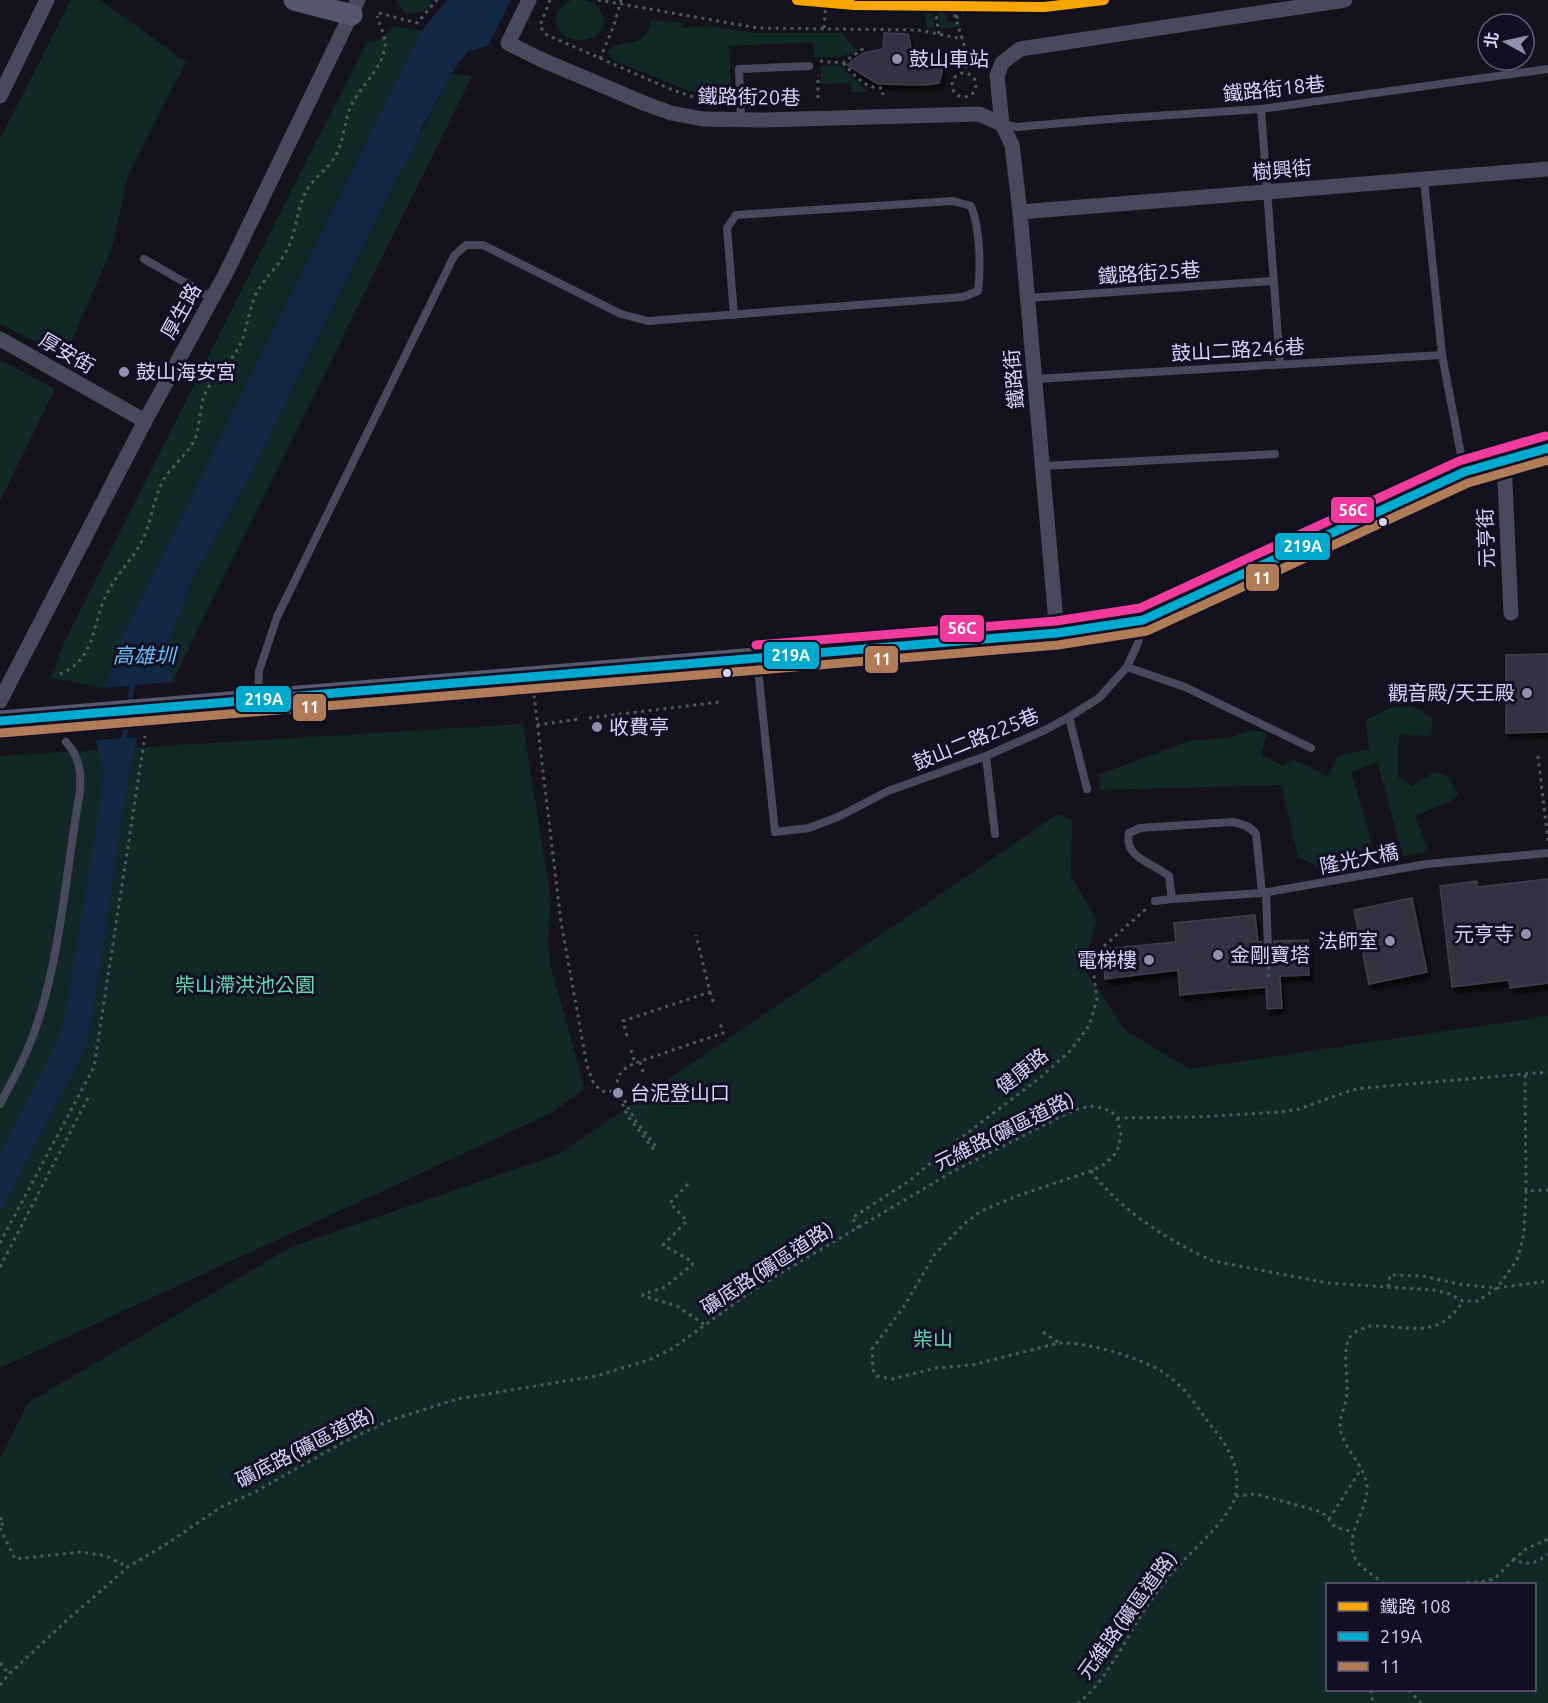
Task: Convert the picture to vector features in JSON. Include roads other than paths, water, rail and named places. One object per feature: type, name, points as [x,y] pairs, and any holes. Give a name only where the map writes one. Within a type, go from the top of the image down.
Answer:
[{"type":"street","points":[[0,96],[47,0]]},
{"type":"street","points":[[294,0],[355,8]]},
{"type":"street","name":"鐵路街20巷","points":[[529,0],[508,43],[540,59],[672,113],[703,118],[741,120],[979,114],[1002,124]]},
{"type":"street","name":"鐵路街","points":[[1057,633],[1020,212],[1012,145],[1002,124],[997,76],[1002,63],[1020,49],[1346,0]]},
{"type":"street","name":"厚生路","points":[[0,701],[145,421],[212,298],[355,8]]},
{"type":"street","name":"樹興街","points":[[1020,212],[1548,169]]},
{"type":"street","name":"厚安街","points":[[0,339],[145,421]]},
{"type":"street","points":[[0,722],[1057,633],[1143,620],[1464,472],[1548,448]]},
{"type":"street","name":"元亨街","points":[[1504,461],[1510,613]]},
{"type":"lane","points":[[741,120],[740,69],[809,66]]},
{"type":"lane","name":"鐵路街18巷","points":[[1002,124],[1017,127],[1261,109],[1548,69]]},
{"type":"lane","points":[[1261,109],[1280,364]]},
{"type":"lane","points":[[1424,180],[1442,355],[1464,472]]},
{"type":"lane","points":[[258,700],[259,671],[277,617],[454,256],[466,244],[483,245],[621,314],[648,321],[734,315],[963,297],[978,291],[980,277],[976,217],[971,206],[953,201],[736,215],[727,228],[734,315]]},
{"type":"lane","points":[[144,260],[212,298]]},
{"type":"lane","name":"鐵路街25巷","points":[[1028,298],[1273,281]]},
{"type":"lane","name":"鼓山二路246巷","points":[[1035,378],[1442,355]]},
{"type":"lane","points":[[1043,466],[1275,454]]},
{"type":"lane","name":"鼓山二路225巷","points":[[757,657],[775,832],[809,828],[840,816],[888,791],[986,756],[1069,717],[1099,698],[1126,667],[1138,643],[1143,620]]},
{"type":"lane","points":[[1126,667],[1185,687],[1311,748]]},
{"type":"lane","points":[[1069,717],[1087,789]]},
{"type":"lane","points":[[0,1104],[35,1031],[45,998],[55,945],[80,792],[79,762],[66,742]]},
{"type":"lane","points":[[986,756],[995,834]]},
{"type":"lane","points":[[1172,899],[1170,879],[1167,874],[1137,857],[1130,849],[1128,837],[1132,831],[1140,828],[1241,823],[1256,834],[1264,892],[1268,948]]},
{"type":"lane","name":"隆光大橋","points":[[1155,901],[1297,888],[1427,864],[1548,853]]},
{"type":"water","name":"高雄圳","points":[[447,0],[511,0],[489,45],[467,52],[451,74],[421,130],[417,143],[397,177],[249,477],[189,585],[184,607],[174,624],[171,640],[172,682],[105,688],[118,644],[421,31]]},
{"type":"water","points":[[137,737],[130,765],[86,1046],[0,1212],[0,1152],[50,1057],[62,1028],[100,805],[103,771],[96,740]]},
{"type":"waterway","points":[[129,707],[133,680]]},
{"type":"waterway","points":[[123,745],[128,716]]},
{"type":"rail line","name":"108","points":[[797,0],[854,5],[1044,7],[1104,0]]},
{"type":"place","name":"鼓山車站","points":[[897,59]]},
{"type":"place","name":"鼓山海安宮","points":[[124,372]]},
{"type":"place","name":"觀音殿/天王殿","points":[[1527,693]]},
{"type":"place","name":"收費亭","points":[[597,727]]},
{"type":"place","name":"元亨寺","points":[[1526,934]]},
{"type":"place","name":"法師室","points":[[1390,941]]},
{"type":"place","name":"金剛寶塔","points":[[1218,955]]},
{"type":"place","name":"電梯樓","points":[[1149,960]]},
{"type":"place","name":"台泥登山口","points":[[618,1093]]},
{"type":"park label","name":"柴山滯洪池公園","points":[[245,985]]},
{"type":"park label","name":"柴山","points":[[933,1339]]}]
